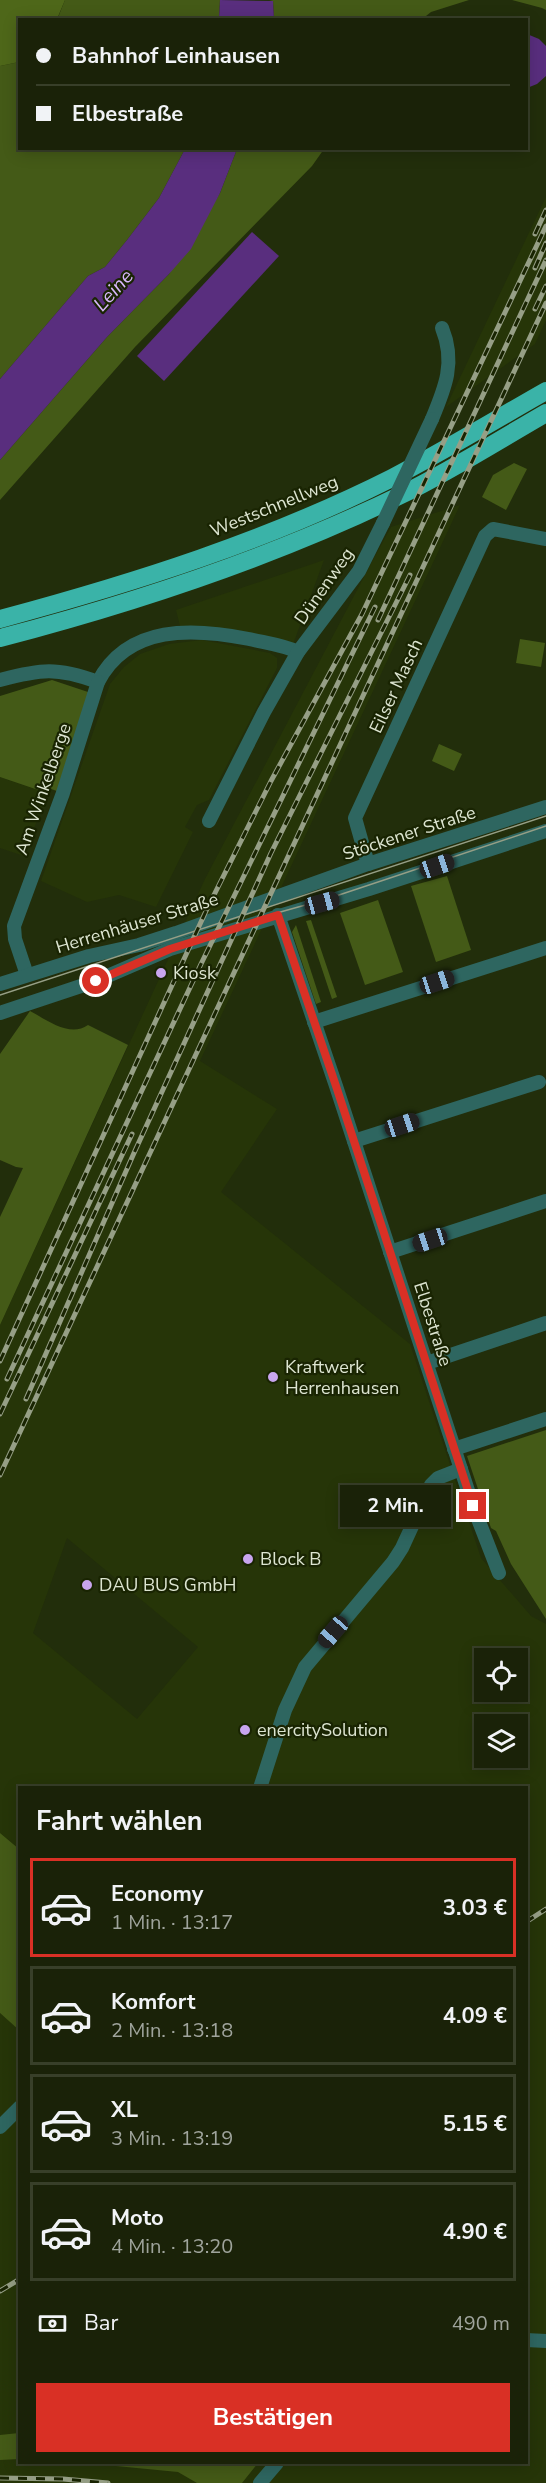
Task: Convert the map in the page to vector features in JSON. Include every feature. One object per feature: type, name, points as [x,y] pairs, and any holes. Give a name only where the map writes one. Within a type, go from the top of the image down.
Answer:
[{"type":"highway","name":"Westschnellweg","points":[[0,619],[155,574],[238,545],[319,512],[401,473],[546,391]]},
{"type":"highway","points":[[0,638],[152,595],[265,554],[404,494],[546,413]]},
{"type":"street","name":"Dünenweg","points":[[209,820],[264,712],[298,652],[359,571],[383,523],[445,389],[449,372],[449,354],[442,328]]},
{"type":"street","name":"Eilser Masch","points":[[368,864],[355,824],[357,812],[485,536],[493,529],[546,539]]},
{"type":"street","name":"Am Winkelberge","points":[[27,975],[15,939],[14,927],[63,793],[98,682],[114,658],[147,639],[180,632],[221,634],[287,647],[298,652]]},
{"type":"street","points":[[0,680],[46,670],[63,671],[98,682]]},
{"type":"street","name":"Stöckener Straße","points":[[283,895],[368,864],[546,807]]},
{"type":"street","points":[[278,915],[360,892],[546,831]]},
{"type":"street","name":"Herrenhäuser Straße","points":[[0,984],[90,956],[148,942],[283,895]]},
{"type":"street","name":"Herrenhäuser Straße","points":[[0,1012],[96,981],[170,949],[278,915]]},
{"type":"street","name":"Elbestraße","points":[[278,915],[454,1449],[483,1535],[499,1573]]},
{"type":"street","points":[[314,1022],[546,948]]},
{"type":"street","points":[[354,1141],[539,1082]]},
{"type":"street","points":[[390,1252],[546,1201]]},
{"type":"street","points":[[427,1363],[546,1323]]},
{"type":"street","points":[[454,1449],[546,1419]]},
{"type":"street","points":[[261,1786],[285,1710],[305,1667],[402,1548],[431,1485],[438,1478],[461,1469]]},
{"type":"street","points":[[0,2127],[18,2109]]},
{"type":"street","points":[[528,2340],[546,2341]]},
{"type":"street","points":[[261,2483],[276,2464]]},
{"type":"shaded area","points":[[0,0],[65,0],[57,18],[18,18],[18,62],[0,66]]},
{"type":"shaded area","points":[[65,0],[220,0],[219,18],[58,18]]},
{"type":"shaded area","points":[[269,0],[469,0],[431,12],[424,18],[274,18],[273,1]]},
{"type":"shaded area","points":[[512,0],[546,0],[546,10],[542,8]]},
{"type":"shaded area","points":[[18,62],[18,150],[184,150],[159,198],[127,240],[105,267],[88,276],[0,379],[0,66]]},
{"type":"shaded area","points":[[237,150],[323,150],[312,166],[135,347],[0,500],[0,460],[107,337],[169,274],[220,193]]},
{"type":"shaded area","points":[[546,197],[546,320],[535,344],[446,407]]},
{"type":"shaded area","points":[[514,463],[527,469],[506,510],[482,497],[493,475]]},
{"type":"shaded area","points":[[460,505],[200,1061],[277,1109],[221,1192],[410,1344],[481,1558],[531,1616],[546,1624],[546,2483],[0,2483],[0,2013],[18,2028],[18,2464],[528,2464],[528,1786],[18,1786],[18,1848],[0,1833],[0,1325],[205,879],[391,527]],"holes":[[[67,1538],[198,1647],[137,1719],[33,1633]]]},
{"type":"shaded area","points":[[324,560],[292,647],[181,630],[176,610]]},
{"type":"shaded area","points":[[520,639],[545,643],[541,667],[516,663]]},
{"type":"shaded area","points":[[202,640],[270,653],[277,658],[277,668],[209,800],[197,805],[185,827],[193,832],[156,907],[119,895],[87,902],[41,881],[110,684],[124,667],[140,654],[169,644]]},
{"type":"shaded area","points":[[52,680],[94,694],[63,793],[48,788],[47,793],[0,777],[0,696]]},
{"type":"shaded area","points":[[439,744],[462,754],[454,771],[432,761]]},
{"type":"shaded area","points":[[0,777],[47,793],[24,856],[0,848]]},
{"type":"shaded area","points":[[447,876],[471,950],[436,962],[411,886]]},
{"type":"shaded area","points":[[378,900],[403,972],[365,985],[340,913]]},
{"type":"shaded area","points":[[311,920],[337,997],[332,999],[306,921]]},
{"type":"shaded area","points":[[296,925],[321,1002],[316,1004],[292,932]]},
{"type":"shaded area","points":[[30,1011],[66,1029],[74,1030],[88,1025],[128,1045],[0,1325],[0,1217],[23,1168],[0,1160],[0,1054]]},
{"type":"shaded area","points":[[546,1430],[546,1619],[511,1564],[496,1531],[491,1528],[467,1456]]},
{"type":"shaded area","points":[[0,1833],[18,1848],[18,2029],[0,2013]]},
{"type":"shaded area","points":[[18,2433],[18,2459],[0,2460],[0,2435]]},
{"type":"shaded area","points":[[95,2464],[257,2464],[242,2483],[197,2483],[178,2472]]},
{"type":"water","points":[[220,0],[273,1],[274,18],[219,18]]},
{"type":"water","points":[[528,34],[539,39],[546,46],[546,76],[537,84],[528,88]]},
{"type":"water","name":"Leine","points":[[184,150],[237,150],[220,193],[191,249],[107,337],[0,460],[0,379],[88,276],[105,267],[159,198]]},
{"type":"water","points":[[252,232],[279,256],[164,381],[137,356]]},
{"type":"tram line","points":[[0,995],[546,816]]},
{"type":"tram line","points":[[266,916],[327,899],[546,826]]},
{"type":"railway","points":[[535,234],[546,210]]},
{"type":"railway","points":[[0,1361],[206,911],[271,781],[362,614],[546,226]]},
{"type":"railway","points":[[535,268],[546,243]]},
{"type":"railway","points":[[378,620],[546,260]]},
{"type":"railway","points":[[535,309],[546,286]]},
{"type":"railway","points":[[0,1475],[546,303]]},
{"type":"railway","points":[[26,1399],[134,1153],[271,853],[410,575]]},
{"type":"railway","points":[[7,1379],[201,964],[375,607]]},
{"type":"railway","points":[[0,1414],[132,1134]]},
{"type":"railway","points":[[528,1921],[546,1909]]},
{"type":"railway","points":[[0,2291],[18,2280]]},
{"type":"railway","points":[[0,2478],[63,2479],[108,2483]]},
{"type":"place","name":"Kiosk","points":[[161,973]]},
{"type":"place","name":"Kraftwerk Herrenhausen","points":[[273,1377]]},
{"type":"place","name":"Block B","points":[[248,1559]]},
{"type":"place","name":"DAU BUS GmbH","points":[[87,1585]]},
{"type":"place","name":"enercitySolution","points":[[245,1730]]},
{"type":"route","points":[[96,981],[170,949],[278,915],[473,1506]]}]
